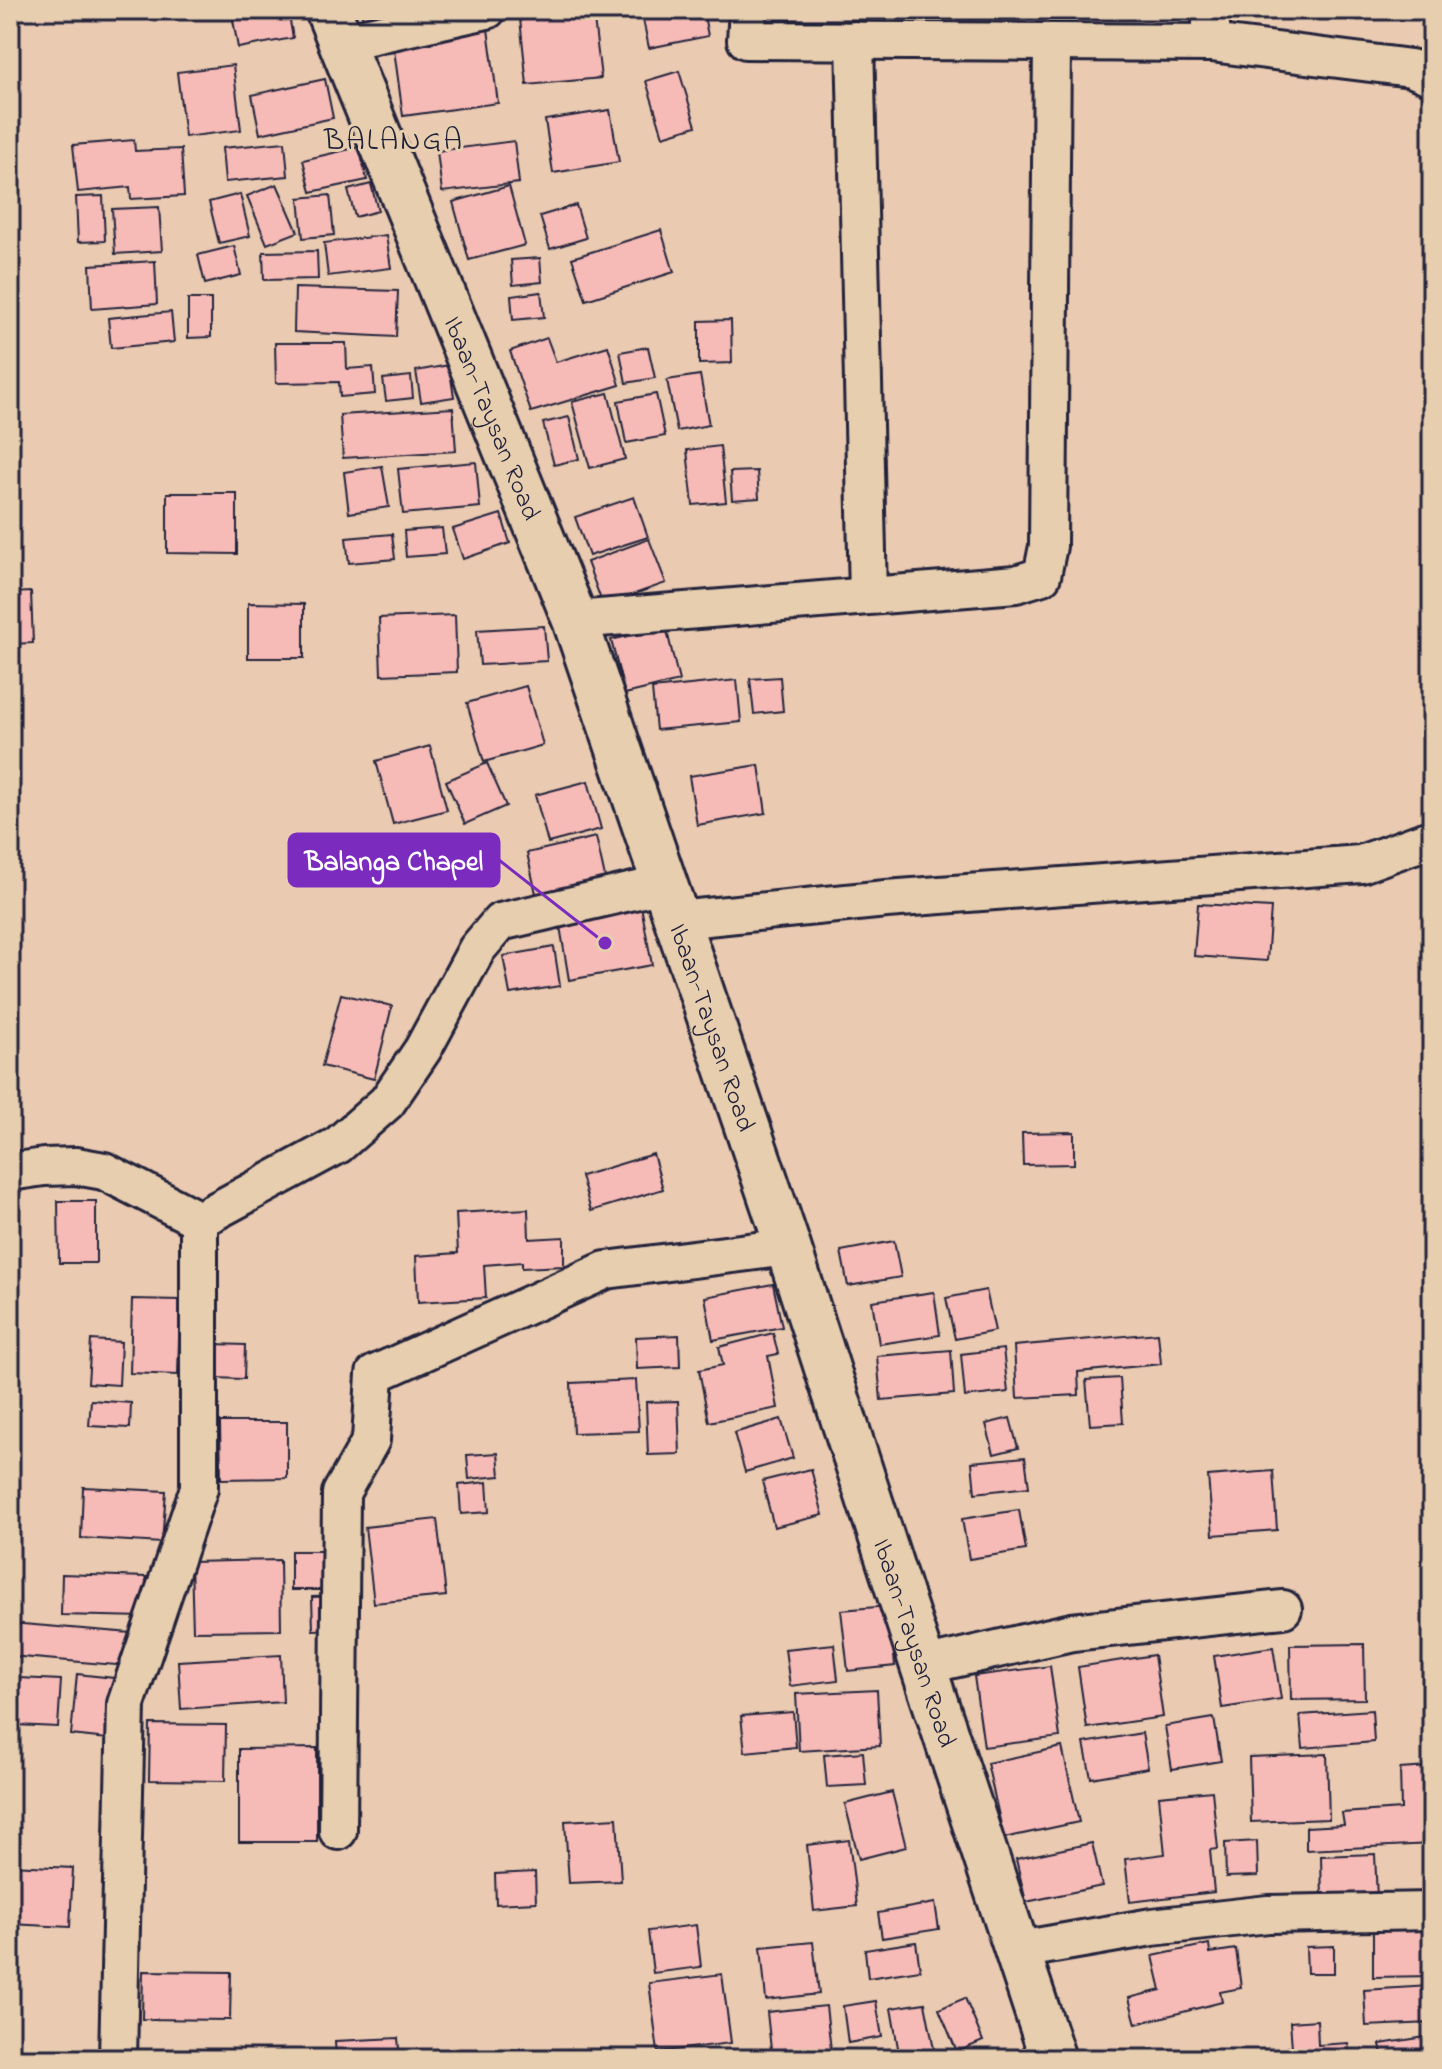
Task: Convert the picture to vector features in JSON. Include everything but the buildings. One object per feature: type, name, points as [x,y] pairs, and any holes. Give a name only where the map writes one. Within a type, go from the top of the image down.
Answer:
[{"type":"main road","name":"Ibaan-Taysan Road","points":[[335,26],[575,620],[788,1247],[1053,2059]]},
{"type":"street","points":[[335,26],[487,10]]},
{"type":"street","points":[[748,10],[746,40],[1052,42],[1211,26],[1411,68],[1432,77]]},
{"type":"street","points":[[855,40],[868,595]]},
{"type":"street","points":[[575,620],[1016,584],[1042,576],[1048,546],[1052,42]]},
{"type":"street","points":[[199,1220],[338,1145],[387,1102],[423,1049],[477,949],[500,922],[670,902],[886,899],[1361,864],[1430,839]]},
{"type":"street","points":[[10,1172],[76,1166],[104,1171],[199,1220]]},
{"type":"street","points":[[118,2059],[126,1704],[199,1488],[199,1220]]},
{"type":"street","points":[[338,1831],[341,1493],[371,1440],[375,1374],[606,1270],[788,1247]]},
{"type":"street","points":[[923,1666],[1072,1632],[1283,1609]]},
{"type":"street","points":[[1019,1950],[1152,1927],[1268,1914],[1432,1911]]},
{"type":"place","name":"Balanga Chapel","points":[[605,943]]},
{"type":"district","name":"BALANGA","points":[[394,139]]}]
